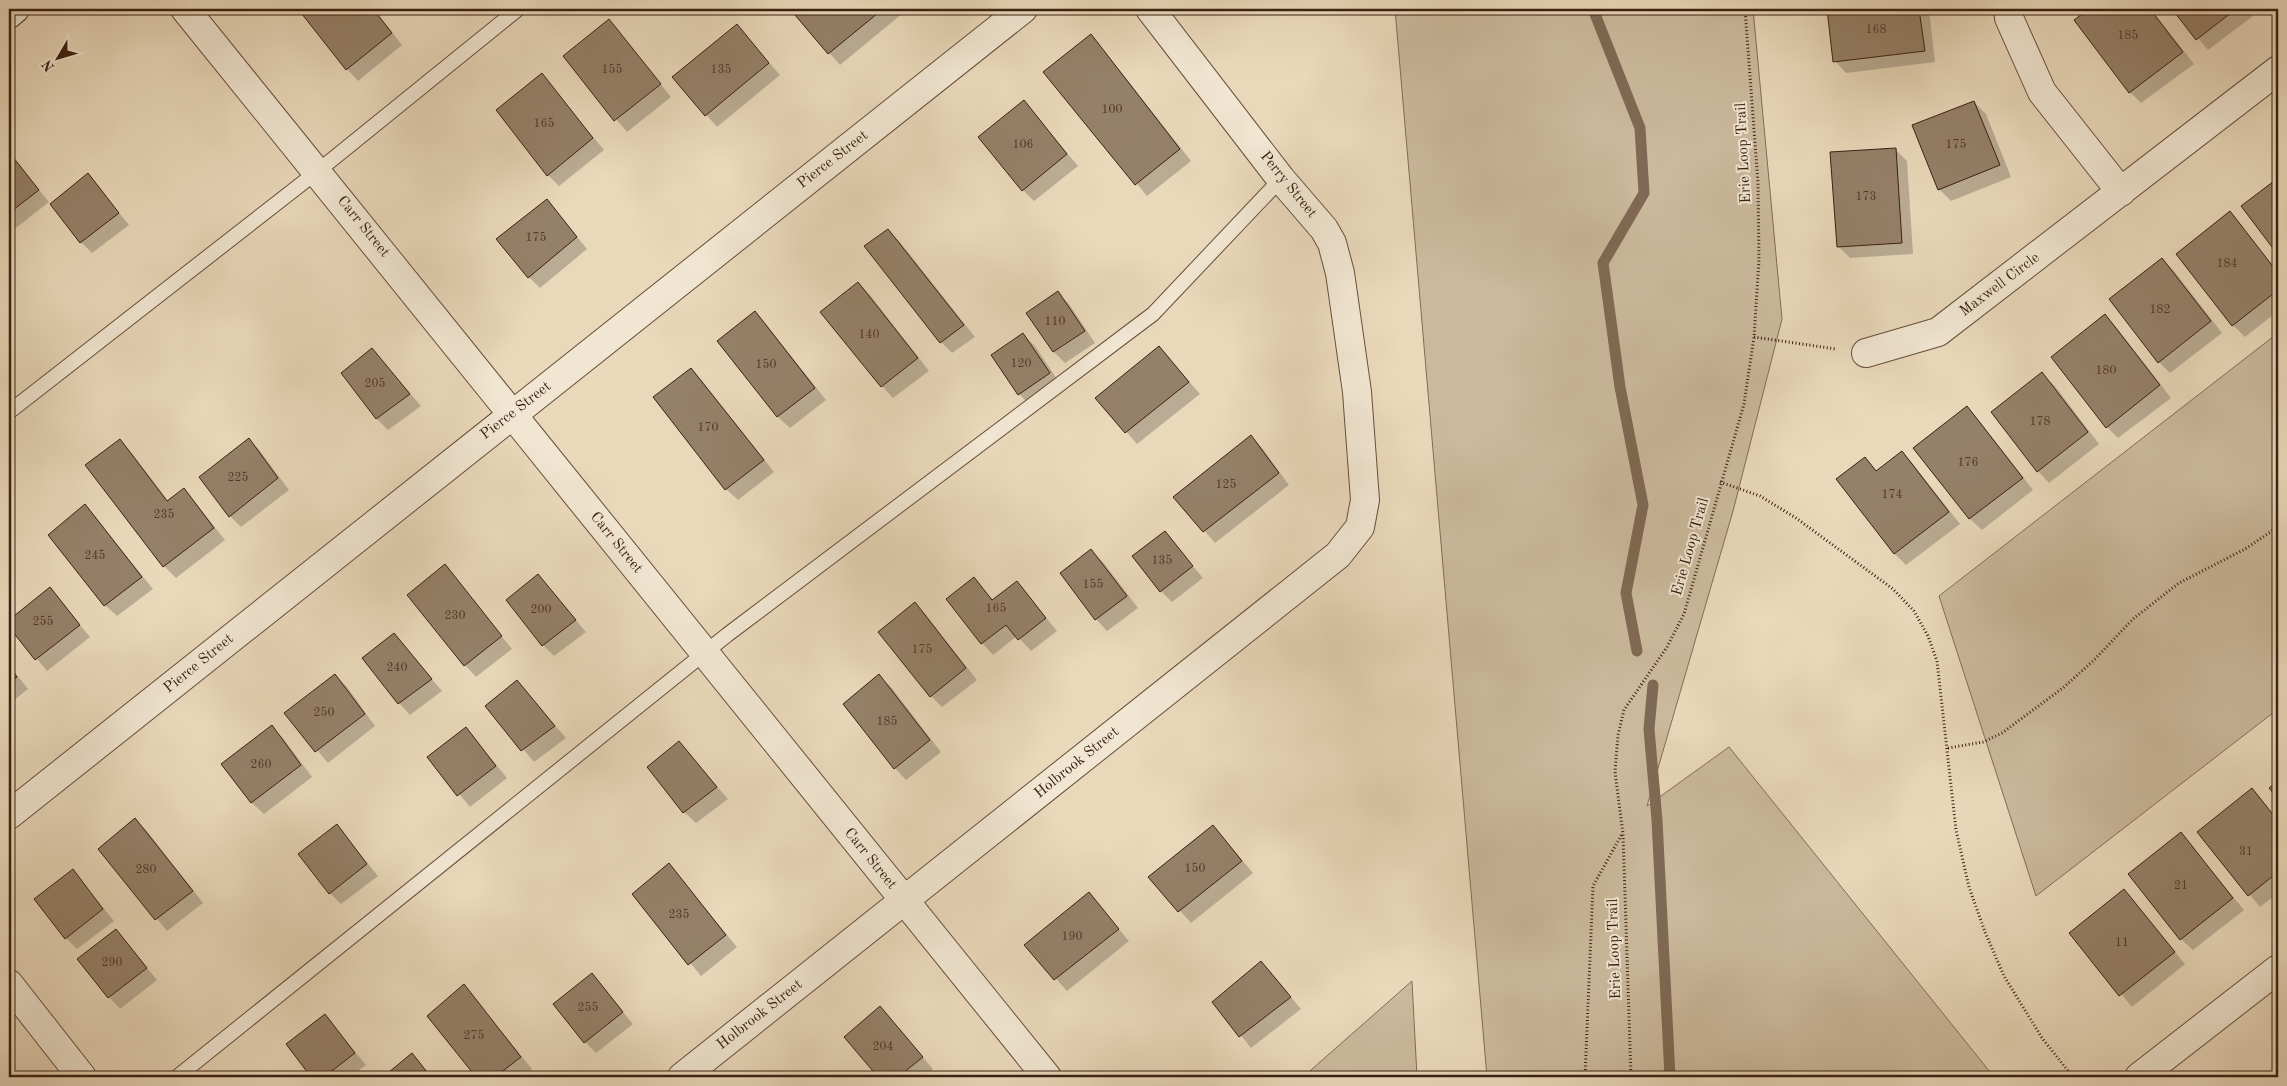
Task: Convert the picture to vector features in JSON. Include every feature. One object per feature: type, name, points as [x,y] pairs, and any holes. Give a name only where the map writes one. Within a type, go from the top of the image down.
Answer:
[{"type":"street","points":[[9,14],[15,9]]},
{"type":"street","name":"Carr Street","points":[[185,9],[318,171],[904,902],[1047,1077]]},
{"type":"street","name":"Pierce Street","points":[[9,815],[1023,9]]},
{"type":"street","name":"Perry Street","points":[[1150,9],[1281,179],[1324,229],[1332,243],[1340,273],[1357,392]]},
{"type":"street","points":[[2008,9],[2009,18],[2042,92],[2121,192]]},
{"type":"street","name":"Maxwell Circle","points":[[1866,353],[1938,332],[2278,70]]},
{"type":"street","name":"Holbrook Street","points":[[682,1077],[1338,556],[1360,527],[1365,500],[1357,392]]},
{"type":"street","points":[[2139,1077],[2278,968]]},
{"type":"street","points":[[9,984],[82,1077]]},
{"type":"lane","points":[[9,412],[318,171],[518,9]]},
{"type":"lane","points":[[177,1077],[727,635],[1153,314],[1281,179]]},
{"type":"path","name":"Erie Loop Trail","points":[[1631,1077],[1622,834],[1615,772],[1618,735],[1624,710],[1676,632],[1703,548],[1720,482],[1744,404],[1754,337],[1759,260],[1758,182],[1745,9]]},
{"type":"path","points":[[1754,337],[1810,345]]},
{"type":"path","points":[[1720,482],[1760,496],[1796,518],[1893,589],[1914,611],[1928,636],[1937,661],[1956,830],[1969,887],[1985,932],[2004,976],[2037,1030],[2073,1077]]},
{"type":"path","points":[[1948,748],[1983,742],[2002,733],[2064,687],[2094,660],[2133,619],[2179,584],[2246,549],[2278,527]]},
{"type":"path","points":[[1585,1077],[1594,886],[1622,834]]},
{"type":"shaded area","points":[[1395,9],[1753,9],[1782,319],[1733,511],[1647,806],[1729,747],[1994,1077],[1487,1077]]},
{"type":"shaded area","points":[[2278,333],[2278,709],[2036,896],[1939,596]]},
{"type":"shaded area","points":[[1412,981],[1417,1077],[1303,1077]]},
{"type":"building","points":[[298,9],[373,9],[392,33],[346,70]]},
{"type":"building","points":[[804,9],[883,9],[828,54],[795,15]]},
{"type":"building","points":[[1827,9],[1919,9],[1925,51],[1833,62]]},
{"type":"building","points":[[2089,9],[2150,9],[2183,52],[2129,93],[2074,20]]},
{"type":"building","points":[[2172,9],[2236,9],[2196,40]]},
{"type":"building","points":[[609,19],[661,84],[614,121],[563,56]]},
{"type":"building","points":[[737,24],[769,63],[705,116],[672,77]]},
{"type":"building","points":[[1091,34],[1180,149],[1135,185],[1043,72]]},
{"type":"building","points":[[542,73],[593,138],[547,176],[496,110]]},
{"type":"building","points":[[1024,100],[1067,154],[1022,191],[978,137]]},
{"type":"building","points":[[1974,101],[2000,165],[1938,190],[1912,125]]},
{"type":"building","points":[[1896,148],[1902,243],[1837,247],[1830,152]]},
{"type":"building","points":[[9,152],[39,190],[9,213]]},
{"type":"building","points":[[88,173],[119,213],[80,243],[50,204]]},
{"type":"building","points":[[2278,178],[2278,255],[2241,206]]},
{"type":"building","points":[[547,199],[577,237],[528,278],[496,239]]},
{"type":"building","points":[[2230,211],[2278,273],[2278,290],[2232,326],[2176,254]]},
{"type":"building","points":[[888,229],[964,325],[940,343],[864,246]]},
{"type":"building","points":[[2162,258],[2211,321],[2158,363],[2109,299]]},
{"type":"building","points":[[858,282],[918,358],[881,387],[820,312]]},
{"type":"building","points":[[1058,291],[1085,331],[1053,352],[1026,313]]},
{"type":"building","points":[[755,311],[815,388],[777,417],[717,341]]},
{"type":"building","points":[[2105,314],[2160,385],[2106,428],[2051,357]]},
{"type":"building","points":[[1023,333],[1050,373],[1018,395],[991,355]]},
{"type":"building","points":[[1159,346],[1189,382],[1125,433],[1095,398]]},
{"type":"building","points":[[372,348],[410,394],[376,419],[341,373]]},
{"type":"building","points":[[691,368],[764,460],[725,490],[653,397]]},
{"type":"building","points":[[2042,372],[2088,432],[2037,472],[1991,412]]},
{"type":"building","points":[[1967,406],[2023,478],[1969,519],[1913,448]]},
{"type":"building","points":[[1251,435],[1279,473],[1203,532],[1173,497]]},
{"type":"building","points":[[249,438],[278,478],[229,517],[199,477]]},
{"type":"building","points":[[120,439],[167,501],[184,488],[214,528],[163,567],[85,465]]},
{"type":"building","points":[[1902,451],[1949,512],[1894,554],[1836,479],[1865,457],[1876,471]]},
{"type":"building","points":[[85,504],[142,577],[104,606],[48,535]]},
{"type":"building","points":[[1165,531],[1193,566],[1160,592],[1132,556]]},
{"type":"building","points":[[1091,549],[1127,596],[1095,620],[1060,573]]},
{"type":"building","points":[[445,564],[502,636],[464,666],[407,595]]},
{"type":"building","points":[[538,574],[576,620],[542,646],[506,600]]},
{"type":"building","points":[[974,577],[992,600],[1017,581],[1046,618],[1018,640],[1006,625],[981,644],[946,599]]},
{"type":"building","points":[[50,587],[80,625],[35,660],[9,627],[9,620]]},
{"type":"building","points":[[915,602],[966,668],[930,697],[878,632]]},
{"type":"building","points":[[394,633],[432,679],[398,704],[362,658]]},
{"type":"building","points":[[9,666],[17,677],[9,683]]},
{"type":"building","points":[[335,674],[365,714],[315,752],[284,713]]},
{"type":"building","points":[[879,674],[930,740],[894,769],[843,704]]},
{"type":"building","points":[[517,680],[555,726],[521,751],[485,706]]},
{"type":"building","points":[[272,725],[301,765],[251,803],[221,764]]},
{"type":"building","points":[[466,727],[496,766],[457,796],[427,757]]},
{"type":"building","points":[[679,741],[717,787],[683,813],[647,767]]},
{"type":"building","points":[[2278,781],[2278,799],[2269,788]]},
{"type":"building","points":[[2252,788],[2278,821],[2278,872],[2248,896],[2197,832]]},
{"type":"building","points":[[135,818],[193,891],[155,920],[98,849]]},
{"type":"building","points":[[337,824],[367,864],[329,894],[298,854]]},
{"type":"building","points":[[1213,825],[1242,861],[1178,912],[1148,877]]},
{"type":"building","points":[[2181,832],[2233,898],[2180,940],[2128,874]]},
{"type":"building","points":[[669,863],[726,935],[688,965],[632,894]]},
{"type":"building","points":[[73,869],[103,909],[65,939],[34,899]]},
{"type":"building","points":[[2124,889],[2175,952],[2119,996],[2069,933]]},
{"type":"building","points":[[1089,892],[1119,929],[1054,980],[1024,945]]},
{"type":"building","points":[[116,929],[147,968],[108,998],[77,959]]},
{"type":"building","points":[[1261,961],[1291,997],[1239,1037],[1212,1002]]},
{"type":"building","points":[[592,973],[623,1012],[584,1043],[553,1004]]},
{"type":"building","points":[[464,984],[521,1057],[495,1077],[476,1077],[427,1016]]},
{"type":"building","points":[[880,1006],[923,1057],[898,1077],[878,1077],[844,1037]]},
{"type":"building","points":[[325,1014],[355,1053],[324,1077],[311,1077],[286,1044]]},
{"type":"building","points":[[412,1053],[431,1077],[383,1077]]},
{"type":"waterway","points":[[1593,9],[1640,128],[1644,193],[1603,263],[1620,387],[1643,505],[1626,593],[1637,651]]},
{"type":"waterway","points":[[1653,685],[1649,729],[1657,820],[1670,1077]]}]
